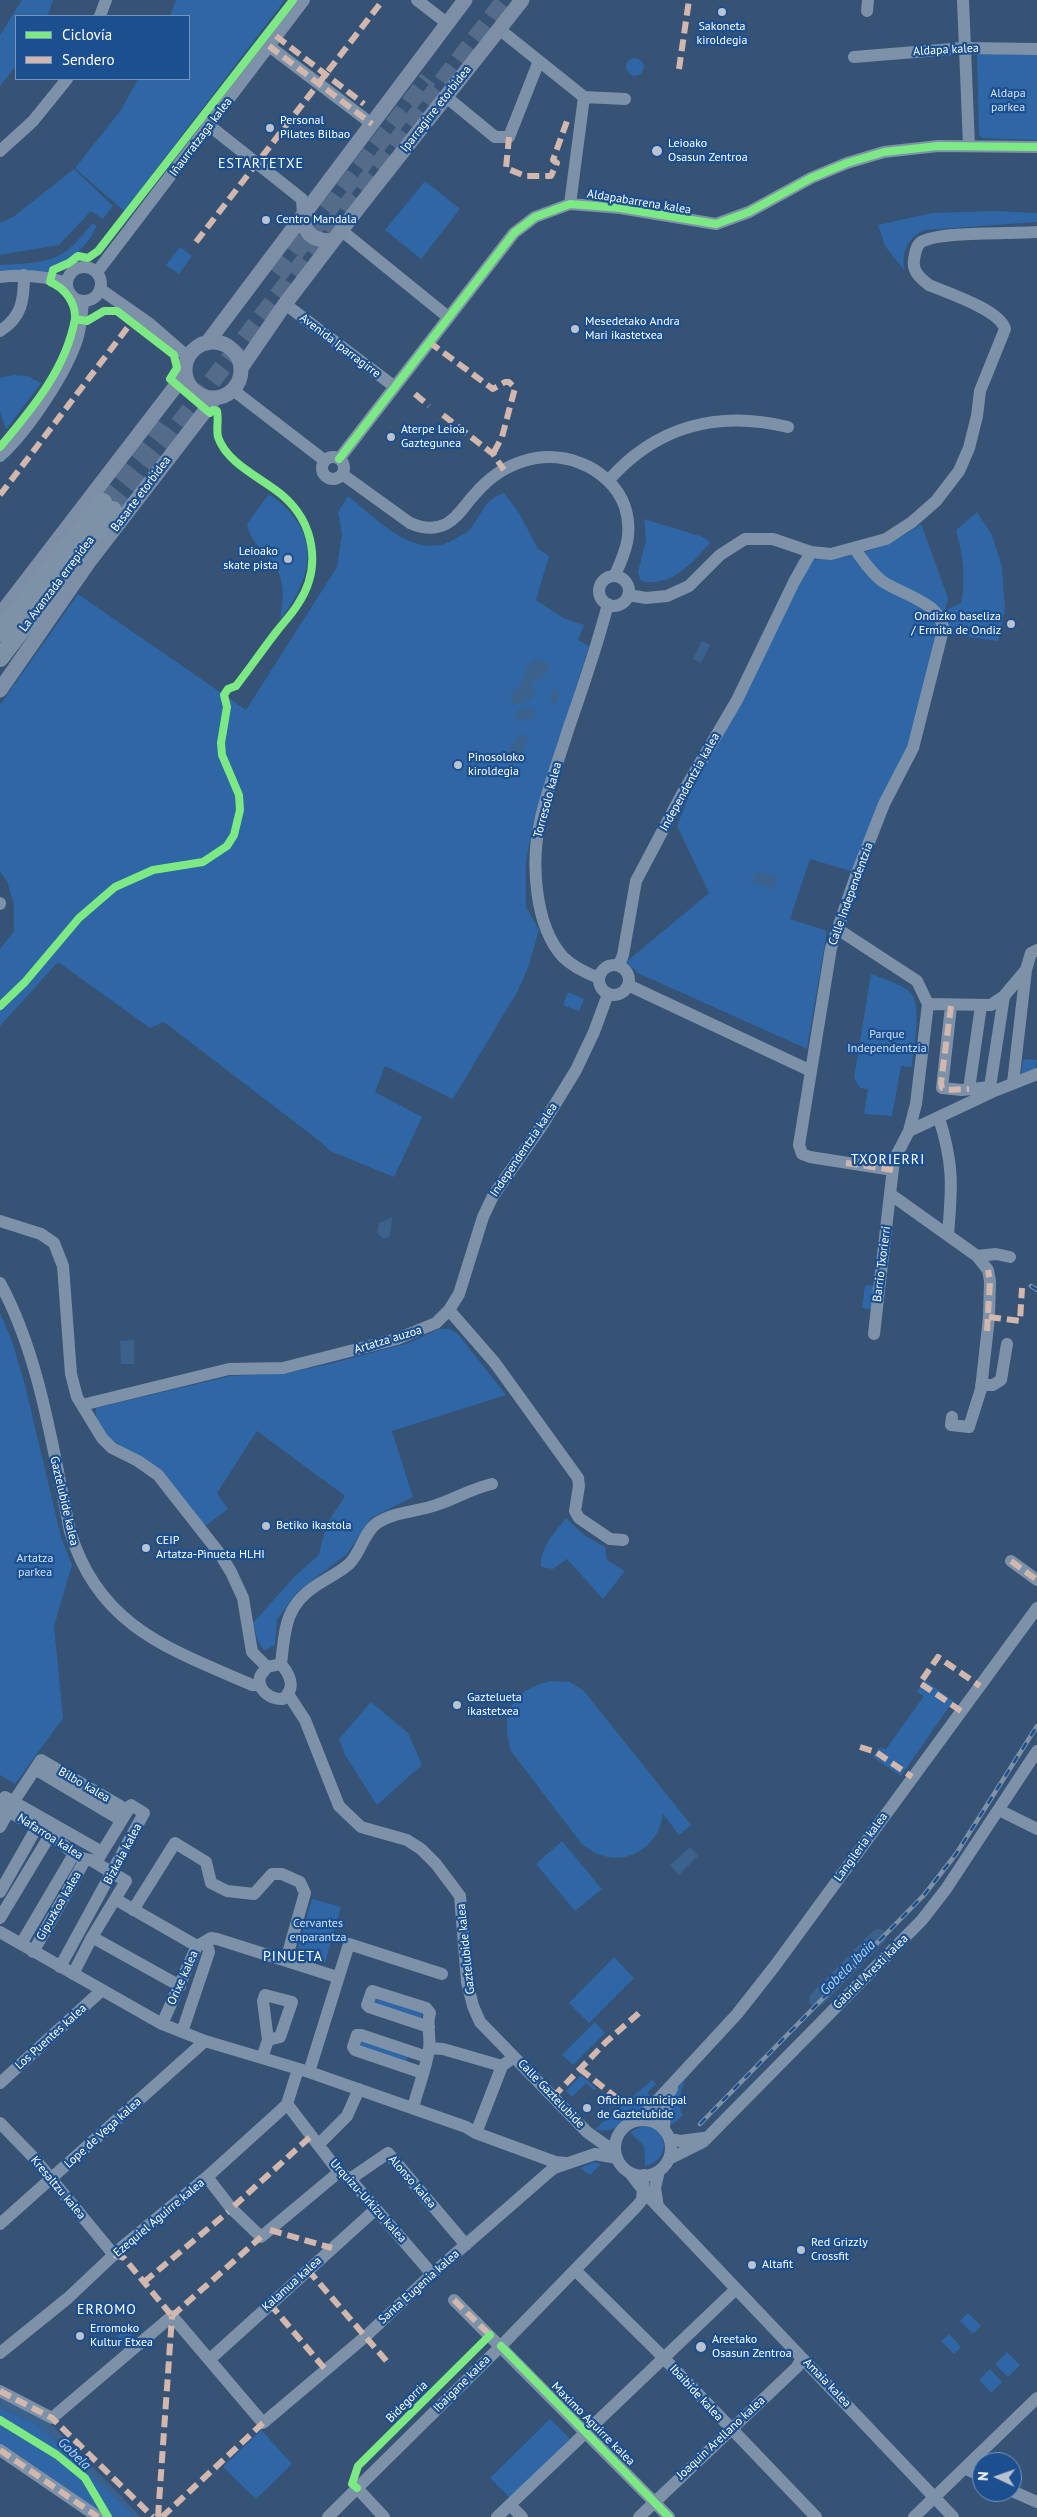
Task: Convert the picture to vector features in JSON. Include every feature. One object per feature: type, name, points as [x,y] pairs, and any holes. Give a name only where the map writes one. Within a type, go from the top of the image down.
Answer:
[{"type":"highway","name":"La Avanzada errepidea","points":[[0,634],[108,506],[0,658]]},
{"type":"main road","points":[[207,343],[465,0]]},
{"type":"main road","name":"Iparragirre etorbidea","points":[[241,368],[285,304],[522,0]]},
{"type":"main road","points":[[302,215],[304,227],[311,236],[322,241],[342,230]]},
{"type":"main road","points":[[0,615],[185,374],[188,356],[195,348],[207,343],[224,344],[238,358],[241,368],[239,380],[233,390],[224,396],[215,398],[205,397],[196,392],[189,385],[185,374]]},
{"type":"main road","name":"Basarte etorbidea","points":[[0,690],[88,563],[215,398]]},
{"type":"street","points":[[100,15],[106,0]]},
{"type":"street","name":"Iñaurratzaga kalea","points":[[97,272],[304,0]]},
{"type":"street","points":[[417,0],[448,24]]},
{"type":"street","points":[[963,0],[970,146]]},
{"type":"street","points":[[499,30],[584,97],[625,99]]},
{"type":"street","points":[[269,46],[372,124]]},
{"type":"street","name":"Aldapa kalea","points":[[854,57],[964,48],[1037,49]]},
{"type":"street","name":"Iparragirre etorbidea","points":[[450,100],[495,137],[509,137],[539,61]]},
{"type":"street","points":[[0,152],[33,121],[66,80]]},
{"type":"street","points":[[570,204],[584,97]]},
{"type":"street","points":[[208,125],[302,199],[317,197]]},
{"type":"street","name":"Aldapabarrena kalea","points":[[339,459],[514,233],[535,217],[570,204],[620,208],[716,224],[749,212],[811,178],[847,163],[884,152],[938,146],[1037,147]]},
{"type":"street","points":[[302,199],[302,215]]},
{"type":"street","points":[[342,230],[448,318]]},
{"type":"street","points":[[628,595],[646,598],[667,596],[689,586],[720,555],[745,539],[773,539],[811,552],[831,554],[886,539],[912,522],[936,502],[959,471],[969,448],[978,416],[980,390],[1005,329],[1003,322],[990,312],[920,278],[913,266],[915,251],[919,244],[935,236],[1037,232]]},
{"type":"street","points":[[87,267],[97,272],[101,283],[100,289],[94,298],[83,302],[69,294],[66,283],[71,272],[87,267]]},
{"type":"street","points":[[0,277],[24,275],[51,278],[66,283]]},
{"type":"street","points":[[0,331],[20,313],[24,297],[24,275]]},
{"type":"street","points":[[100,289],[137,314],[188,356]]},
{"type":"street","points":[[0,456],[32,417],[64,369],[78,337],[83,302]]},
{"type":"street","name":"Avenida Iparragirre","points":[[285,304],[395,387]]},
{"type":"street","points":[[233,390],[324,460]]},
{"type":"street","points":[[608,481],[648,446],[683,428],[729,420],[762,421],[788,427]]},
{"type":"street","points":[[342,474],[410,523],[419,527],[433,528],[447,524],[455,518],[476,491],[492,478],[517,463],[552,455],[592,467],[608,481],[622,499],[630,532],[627,549],[616,576]]},
{"type":"street","points":[[333,456],[339,459],[344,468],[342,474],[336,478],[326,477],[321,467],[324,460],[333,456]]},
{"type":"street","name":"Calle Independentzia","points":[[854,548],[871,571],[883,582],[929,607],[941,619],[943,630],[913,748],[881,813],[854,880],[840,920],[839,930],[831,948],[799,1145],[802,1154],[810,1157],[893,1170]]},
{"type":"street","name":"Independentzia kalea","points":[[619,965],[623,955],[636,881],[682,794],[728,714],[811,552]]},
{"type":"street","points":[[616,576],[627,584],[628,595],[620,604],[608,604],[600,595],[600,586],[606,578],[616,576]]},
{"type":"street","name":"Torresolo kalea","points":[[599,978],[573,966],[558,949],[540,908],[536,867],[540,822],[608,604]]},
{"type":"street","points":[[839,930],[917,981],[928,1004],[951,1006],[991,1005],[1004,996],[1026,970]]},
{"type":"street","points":[[1013,1083],[1026,970],[1031,953],[1037,950]]},
{"type":"street","points":[[619,965],[628,975],[628,985],[618,994],[608,994],[600,986],[599,978],[605,967],[619,965]]},
{"type":"street","points":[[628,985],[811,1071]]},
{"type":"street","name":"Independentzia kalea","points":[[450,1310],[466,1276],[485,1212],[493,1196],[548,1116],[576,1070],[594,1032],[608,994]]},
{"type":"street","points":[[991,1089],[1004,996]]},
{"type":"street","name":"Barrio Txorierri","points":[[874,1334],[894,1160],[909,1131],[916,1104],[928,1004]]},
{"type":"street","points":[[951,1006],[941,1083],[942,1088],[946,1090],[991,1089]]},
{"type":"street","points":[[969,1089],[981,1006]]},
{"type":"street","points":[[909,1131],[938,1118],[991,1089],[1037,1074]]},
{"type":"street","points":[[938,1118],[947,1144],[952,1173],[948,1235]]},
{"type":"street","points":[[890,1194],[977,1256],[988,1270],[990,1281],[989,1318],[981,1385],[969,1427],[950,1425],[952,1417]]},
{"type":"street","points":[[0,1221],[41,1234],[54,1243],[63,1266],[71,1374],[77,1397],[102,1438],[112,1448],[138,1461],[158,1475],[220,1554],[243,1598],[252,1652],[267,1667]]},
{"type":"street","points":[[977,1256],[996,1254],[1010,1257]]},
{"type":"street","name":"Gaztelubide kalea","points":[[0,1283],[18,1324],[33,1367],[70,1531],[86,1574],[103,1598],[121,1617],[148,1637],[247,1683],[260,1685]]},
{"type":"street","points":[[450,1310],[495,1364],[578,1478],[579,1486],[575,1511],[579,1518],[610,1539],[623,1540]]},
{"type":"street","name":"Artatza auzoa","points":[[82,1405],[229,1370],[283,1368],[397,1340],[436,1323],[450,1310]]},
{"type":"street","points":[[981,1385],[993,1385],[1001,1380],[1007,1344]]},
{"type":"street","points":[[281,1664],[267,1667],[260,1676],[260,1685],[266,1695],[276,1700],[283,1699],[288,1694],[292,1683],[287,1671],[281,1664],[289,1613],[297,1602],[315,1586],[350,1563],[367,1535],[377,1523],[392,1516],[437,1505],[480,1486],[492,1484]]},
{"type":"street","points":[[1011,1561],[1037,1580]]},
{"type":"street","name":"Langileria kalea","points":[[639,2120],[736,2014],[774,1967],[1037,1608]]},
{"type":"street","name":"Gaztelubide kalea","points":[[288,1694],[305,1720],[340,1806],[353,1822],[370,1831],[407,1840],[436,1864],[454,1886],[460,1896],[463,1911],[467,1982],[472,2006],[480,2022],[514,2057]]},
{"type":"street","name":"Gabriel Aresti kalea","points":[[669,2159],[687,2151],[710,2135],[922,1920],[946,1889],[1037,1750]]},
{"type":"street","name":"Bilbo kalea","points":[[7,1804],[38,1764],[124,1815]]},
{"type":"street","points":[[0,1828],[7,1804]]},
{"type":"street","name":"Nafarroa kalea","points":[[7,1804],[37,1827],[89,1857]]},
{"type":"street","name":"Nafarroa kalea","points":[[7,1804],[126,1882]]},
{"type":"street","name":"Bizkaia kalea","points":[[60,1968],[144,1814],[131,1805],[89,1857]]},
{"type":"street","points":[[999,1810],[1037,1829]]},
{"type":"street","points":[[0,1892],[37,1827]]},
{"type":"street","points":[[0,1918],[50,1834]]},
{"type":"street","points":[[134,1910],[175,1843],[206,1862],[211,1883],[227,1891],[254,1894],[272,1874],[282,1874],[300,1882],[305,1893],[286,1960]]},
{"type":"street","name":"Gipuzkoa kalea","points":[[21,1944],[89,1857]]},
{"type":"street","name":"Gipuzkoa kalea","points":[[33,1952],[89,1857]]},
{"type":"street","name":"Bizkaia kalea","points":[[73,1974],[92,1937],[126,1882]]},
{"type":"street","points":[[115,1899],[201,1944],[211,1938],[217,1939],[337,1978]]},
{"type":"street","points":[[0,1932],[60,1968],[162,2024],[205,2041],[304,2070],[360,2089],[466,2127],[476,2133],[555,2162],[573,2161],[599,2154],[616,2155],[636,2175],[636,2206],[649,2204],[658,2207],[655,2188],[660,2171],[669,2159],[671,2152],[667,2134]]},
{"type":"street","points":[[92,1937],[180,1986]]},
{"type":"street","name":"Orixe kalea","points":[[162,2024],[201,1944],[209,1952],[182,2032]]},
{"type":"street","points":[[287,2104],[304,2070],[349,1944],[442,1974]]},
{"type":"street","name":"Los Puentes kalea","points":[[0,2083],[101,1991]]},
{"type":"street","points":[[413,2108],[428,2052],[430,2013],[426,2008],[372,1991],[367,2004],[369,2007],[429,2027]]},
{"type":"street","points":[[423,2073],[355,2050],[353,2047],[357,2035],[361,2034],[428,2052],[443,2049],[502,2066]]},
{"type":"street","points":[[262,2058],[268,2040]]},
{"type":"street","name":"Lope de Vega kalea","points":[[0,2224],[205,2041]]},
{"type":"street","points":[[476,2133],[502,2066],[514,2057]]},
{"type":"street","name":"Calle Gaztelubide","points":[[514,2057],[588,2132],[616,2155]]},
{"type":"street","name":"Langileria kalea","points":[[667,2134],[666,2100],[677,2077]]},
{"type":"street","points":[[318,2145],[347,2116],[360,2089]]},
{"type":"street","name":"Urquizu-Urkizu kalea","points":[[287,2104],[344,2176],[376,2209],[432,2274]]},
{"type":"street","name":"Ezequiel Aguirre kalea","points":[[0,2353],[68,2298],[114,2255],[207,2177],[287,2104]]},
{"type":"street","points":[[616,2155],[619,2134],[630,2123],[639,2120],[653,2121],[667,2134],[692,2141],[710,2135]]},
{"type":"street","name":"Kresaltzu kalea","points":[[0,2123],[114,2255]]},
{"type":"street","name":"Calle Gaztelubide","points":[[588,2132],[598,2136],[619,2134]]},
{"type":"street","name":"Alonso kalea","points":[[344,2176],[388,2153],[466,2245]]},
{"type":"street","name":"Santa Eugenia kalea","points":[[209,2360],[263,2423],[366,2336],[432,2274],[549,2172],[573,2161]]},
{"type":"street","points":[[636,2175],[660,2171]]},
{"type":"street","name":"Ibaigane kalea","points":[[328,2517],[501,2346],[642,2200],[643,2190],[636,2175]]},
{"type":"street","points":[[207,2177],[231,2208],[261,2237],[344,2176]]},
{"type":"street","name":"Amaia kalea","points":[[643,2190],[953,2517]]},
{"type":"street","name":"Kalamua kalea","points":[[209,2360],[376,2209]]},
{"type":"street","name":"Ibaibide kalea","points":[[575,2270],[663,2358],[816,2517]]},
{"type":"street","points":[[497,2517],[736,2288]]},
{"type":"street","name":"Maximo Aguirre kalea","points":[[454,2300],[669,2517]]},
{"type":"street","points":[[0,2391],[52,2418],[172,2316],[209,2360]]},
{"type":"street","name":"Joaquin Arellano kalea","points":[[639,2517],[797,2366],[802,2358]]},
{"type":"street","points":[[914,2517],[1035,2403]]},
{"type":"street","points":[[0,2450],[98,2517]]},
{"type":"street","points":[[966,2468],[972,2471]]},
{"type":"street","points":[[357,2488],[384,2517]]},
{"type":"street","points":[[1022,2495],[1037,2502]]},
{"type":"street","points":[[510,2504],[522,2517]]},
{"type":"green space","points":[[22,0],[53,0],[48,15],[15,15],[15,67],[0,86],[0,35]]},
{"type":"green space","points":[[176,0],[285,0],[124,211],[75,168],[121,110],[137,80],[190,80],[190,15],[170,15]]},
{"type":"green space","name":"Aldapa parkea","points":[[977,53],[1037,55],[1037,140],[982,138],[979,135]]},
{"type":"green space","points":[[631,58],[639,58],[644,63],[642,74],[631,76],[626,71],[626,63]]},
{"type":"green space","points":[[74,169],[113,206],[103,219],[91,211],[59,245],[0,255],[0,223],[13,217]]},
{"type":"green space","points":[[425,181],[460,209],[421,259],[385,230]]},
{"type":"green space","points":[[996,211],[1037,213],[1037,222],[925,230],[914,237],[907,246],[904,258],[905,271],[885,246],[878,225],[932,213]]},
{"type":"green space","points":[[92,224],[97,225],[89,240],[72,257],[51,268],[50,275],[0,275],[0,265],[33,263],[58,256],[72,246]]},
{"type":"green space","points":[[180,247],[192,256],[179,274],[166,265]]},
{"type":"green space","points":[[13,375],[27,376],[41,383],[6,430],[0,411],[0,378]]},
{"type":"green space","points":[[504,493],[519,513],[538,549],[549,556],[536,600],[563,618],[584,625],[578,640],[589,646],[533,824],[526,862],[526,907],[539,930],[528,968],[517,992],[453,1099],[385,1066],[375,1092],[422,1117],[394,1177],[330,1151],[164,1022],[150,1028],[58,962],[0,1026],[0,949],[14,931],[14,905],[7,881],[0,872],[0,705],[78,594],[246,710],[337,567],[342,534],[338,512],[348,496],[397,535],[411,542],[426,546],[440,545],[465,533],[471,528],[484,507],[492,499]]},
{"type":"green space","name":"Leioako skate pista","points":[[269,494],[286,508],[298,522],[305,538],[308,553],[301,586],[280,620],[283,599],[281,579],[275,566],[251,536],[247,524]]},
{"type":"green space","points":[[977,512],[992,535],[1002,567],[1005,609],[998,641],[948,634],[948,609],[961,603],[963,584],[962,558],[956,530]]},
{"type":"green space","points":[[644,519],[703,537],[710,543],[688,566],[671,577],[662,581],[641,581],[638,572],[646,540]]},
{"type":"green space","points":[[921,524],[948,598],[926,699],[857,873],[810,859],[790,919],[827,931],[807,1049],[638,973],[626,962],[709,893],[677,826],[706,751],[799,559],[832,558],[863,552],[893,541]]},
{"type":"green space","name":"Parque Independentzia","points":[[871,974],[906,989],[914,998],[916,1006],[917,1016],[912,1067],[901,1066],[892,1116],[864,1114],[868,1089],[860,1088],[854,1078]]},
{"type":"green space","points":[[568,992],[584,999],[579,1011],[563,1005]]},
{"type":"green space","points":[[1023,1059],[1037,1060],[1036,1070],[1021,1075]]},
{"type":"green space","points":[[865,1285],[876,1286],[873,1310],[862,1308]]},
{"type":"green space","name":"Artatza parkea","points":[[0,1313],[12,1341],[25,1385],[61,1537],[72,1565],[54,1626],[63,1718],[15,1784],[0,1775]]},
{"type":"green space","points":[[439,1329],[450,1329],[458,1334],[506,1395],[392,1431],[413,1497],[371,1518],[347,1554],[297,1592],[277,1620],[275,1645],[264,1651],[258,1641],[253,1623],[295,1576],[319,1555],[326,1525],[345,1496],[257,1431],[217,1493],[228,1509],[204,1527],[129,1451],[106,1434],[98,1422],[96,1408],[230,1376],[288,1373],[333,1363],[409,1343]]},
{"type":"green space","points":[[566,1518],[584,1535],[605,1547],[607,1560],[625,1571],[603,1599],[567,1559],[553,1569],[541,1567],[545,1547]]},
{"type":"green space","points":[[925,1680],[953,1701],[901,1776],[873,1757],[879,1748],[886,1749],[924,1696],[917,1692]]},
{"type":"green space","points":[[551,1681],[570,1682],[584,1691],[691,1825],[679,1835],[663,1814],[659,1828],[652,1840],[643,1849],[619,1858],[606,1857],[593,1852],[581,1843],[511,1751],[508,1737],[508,1715],[518,1697],[526,1690]]},
{"type":"green space","points":[[371,1702],[408,1733],[422,1765],[377,1805],[345,1755],[339,1739]]},
{"type":"green space","points":[[562,1841],[602,1889],[575,1911],[536,1864]]},
{"type":"green space","name":"Cervantes enparantza","points":[[312,1899],[341,1907],[325,1963],[296,1954]]},
{"type":"green space","points":[[614,1957],[634,1978],[589,2023],[569,2003]]},
{"type":"green space","points":[[375,1993],[424,2009],[421,2020],[371,2004]]},
{"type":"green space","points":[[595,2022],[605,2033],[573,2065],[562,2055]]},
{"type":"green space","points":[[360,2038],[409,2053],[406,2063],[357,2046]]},
{"type":"green space","points":[[581,2075],[597,2089],[594,2090],[586,2083],[572,2097],[566,2091]]},
{"type":"green space","points":[[652,2080],[656,2084],[647,2093],[652,2098],[633,2116],[611,2130],[595,2129]]},
{"type":"green space","points":[[685,2080],[680,2102],[683,2115],[672,2125],[669,2107],[674,2095]]},
{"type":"green space","points":[[642,2126],[658,2132],[664,2144],[660,2158],[654,2163],[645,2166],[644,2146],[630,2132]]},
{"type":"green space","points":[[594,2162],[601,2164],[590,2175],[580,2168]]},
{"type":"green space","points":[[968,2313],[981,2326],[973,2334],[960,2321]]},
{"type":"green space","points":[[128,2328],[133,2334],[123,2343],[117,2336]]},
{"type":"green space","points":[[949,2334],[961,2347],[954,2354],[941,2341]]},
{"type":"green space","points":[[1007,2352],[1020,2365],[1008,2377],[995,2364]]},
{"type":"green space","points":[[990,2369],[1002,2382],[991,2393],[979,2380]]},
{"type":"green space","points":[[0,2408],[38,2425],[136,2517],[107,2517],[16,2453],[0,2445]]},
{"type":"green space","points":[[550,2419],[570,2439],[510,2498],[490,2478]]},
{"type":"green space","points":[[261,2430],[292,2464],[256,2499],[223,2467]]},
{"type":"water","points":[[702,641],[710,645],[701,663],[693,659]]},
{"type":"water","points":[[535,659],[548,663],[549,668],[540,680],[533,683],[532,688],[538,691],[527,702],[513,705],[510,697],[514,689],[521,685],[526,668]]},
{"type":"water","points":[[553,689],[560,691],[556,704],[549,701]]},
{"type":"water","points":[[529,708],[537,713],[532,719],[517,721],[514,715],[518,709]]},
{"type":"water","points":[[520,733],[529,738],[522,750],[524,757],[512,762],[507,753]]},
{"type":"water","points":[[756,871],[777,877],[774,889],[752,882]]},
{"type":"water","points":[[392,1217],[390,1236],[384,1239],[377,1233],[379,1223]]},
{"type":"water","points":[[134,1340],[134,1364],[121,1364],[120,1341]]},
{"type":"water","points":[[690,1847],[698,1856],[679,1875],[670,1865]]},
{"type":"water","name":"Gobela","points":[[0,2398],[47,2420],[141,2517],[136,2517],[38,2425],[0,2408]]},
{"type":"waterway","name":"Gobela ibaia","points":[[817,1999],[878,1937]]},
{"type":"tunnel","points":[[113,510],[505,0]]},
{"type":"tunnel","points":[[278,275],[428,79]]},
{"type":"tunnel","points":[[103,502],[164,425]]},
{"type":"railway","points":[[1031,1286],[1037,1290]]},
{"type":"railway","points":[[700,2124],[924,1895],[956,1854],[1037,1726]]},
{"type":"marked path","points":[[196,242],[383,0]]},
{"type":"marked path","points":[[679,69],[689,0]]},
{"type":"marked path","points":[[276,36],[364,104]]},
{"type":"marked path","points":[[269,46],[372,124]]},
{"type":"marked path","points":[[509,137],[506,168],[525,176],[551,176],[557,163],[553,160],[567,121]]},
{"type":"marked path","points":[[0,495],[131,323]]},
{"type":"marked path","points":[[429,342],[493,389],[505,382],[509,382],[515,388],[502,437],[493,454]]},
{"type":"marked path","points":[[415,394],[429,406]]},
{"type":"marked path","points":[[443,415],[493,454],[504,470]]},
{"type":"marked path","points":[[951,1006],[941,1083],[942,1088],[946,1090],[969,1089]]},
{"type":"marked path","points":[[846,1163],[893,1170]]},
{"type":"marked path","points":[[987,1331],[990,1281],[988,1270]]},
{"type":"marked path","points":[[989,1317],[1020,1321],[1022,1288]]},
{"type":"marked path","points":[[1011,1561],[1037,1580]]},
{"type":"marked path","points":[[961,1711],[920,1683],[938,1657],[980,1686]]},
{"type":"marked path","points":[[860,1747],[876,1752],[912,1777]]},
{"type":"marked path","points":[[553,2097],[606,2042],[639,2013]]},
{"type":"marked path","points":[[580,2069],[622,2102]]},
{"type":"marked path","points":[[234,2206],[310,2137]]},
{"type":"marked path","points":[[144,2282],[228,2212]]},
{"type":"marked path","points":[[270,2230],[332,2248]]},
{"type":"marked path","points":[[172,2316],[261,2237]]},
{"type":"marked path","points":[[114,2255],[124,2258],[172,2316]]},
{"type":"marked path","points":[[308,2270],[389,2364]]},
{"type":"marked path","points":[[454,2300],[492,2337]]},
{"type":"marked path","points":[[270,2304],[325,2369]]},
{"type":"marked path","points":[[158,2517],[172,2316]]},
{"type":"marked path","points":[[0,2391],[52,2418],[153,2517]]},
{"type":"marked path","points":[[162,2517],[263,2423]]},
{"type":"marked path","points":[[0,2450],[98,2517]]},
{"type":"cycle path","points":[[75,319],[74,307],[65,292],[50,282],[53,270],[69,263],[78,256],[88,258],[98,251],[293,0]]},
{"type":"cycle path","points":[[339,459],[514,233],[535,217],[570,204],[620,208],[716,224],[749,212],[811,178],[847,163],[884,152],[938,146],[1037,147]]},
{"type":"cycle path","points":[[0,447],[24,418],[56,371],[71,337],[75,319],[87,321],[104,311],[117,311],[174,355],[177,368],[170,379],[210,413],[213,410],[217,411],[218,437],[229,455],[246,470],[282,495],[293,506],[308,532],[312,561],[306,590],[296,608],[236,686],[228,689],[224,695],[227,707],[221,743],[222,755],[239,795],[240,810],[234,835],[227,846],[203,862],[153,870],[115,887],[79,918],[25,982],[0,1006]]},
{"type":"cycle path","name":"Bidegorria","points":[[357,2488],[352,2484],[358,2466],[490,2335]]},
{"type":"cycle path","points":[[501,2346],[669,2517]]},
{"type":"cycle path","points":[[0,2420],[57,2455],[85,2478],[108,2517]]},
{"type":"place","name":"Sakoneta kiroldegia","points":[[722,12]]},
{"type":"place","name":"Personal Pilates Bilbao","points":[[270,128]]},
{"type":"place","name":"Leioako Osasun Zentroa","points":[[657,151]]},
{"type":"place","name":"Centro Mandala","points":[[266,220]]},
{"type":"place","name":"Mesedetako Andra Mari ikastetxea","points":[[575,329]]},
{"type":"place","name":"Aterpe Leioa Gaztegunea","points":[[391,437]]},
{"type":"place","name":"Leioako skate pista","points":[[288,559]]},
{"type":"place","name":"Ondizko baseliza / Ermita de Ondiz","points":[[1011,624]]},
{"type":"place","name":"Pinosoloko kiroldegia","points":[[458,765]]},
{"type":"place","name":"Betiko ikastola","points":[[266,1526]]},
{"type":"place","name":"CEIP Artatza-Pìnueta HLHI","points":[[146,1548]]},
{"type":"place","name":"Gaztelueta ikastetxea","points":[[457,1705]]},
{"type":"place","name":"Oficina municipal de Gaztelubide","points":[[587,2108]]},
{"type":"place","name":"Red Grizzly Crossfit","points":[[801,2250]]},
{"type":"place","name":"Altafit","points":[[752,2265]]},
{"type":"place","name":"Erromoko Kultur Etxea","points":[[80,2336]]},
{"type":"place","name":"Areetako Osasun Zentroa","points":[[701,2347]]},
{"type":"district","name":"ESTARTETXE","points":[[261,164]]},
{"type":"district","name":"TXORIERRI","points":[[888,1160]]},
{"type":"district","name":"PINUETA","points":[[293,1957]]},
{"type":"district","name":"ERROMO","points":[[107,2310]]}]
